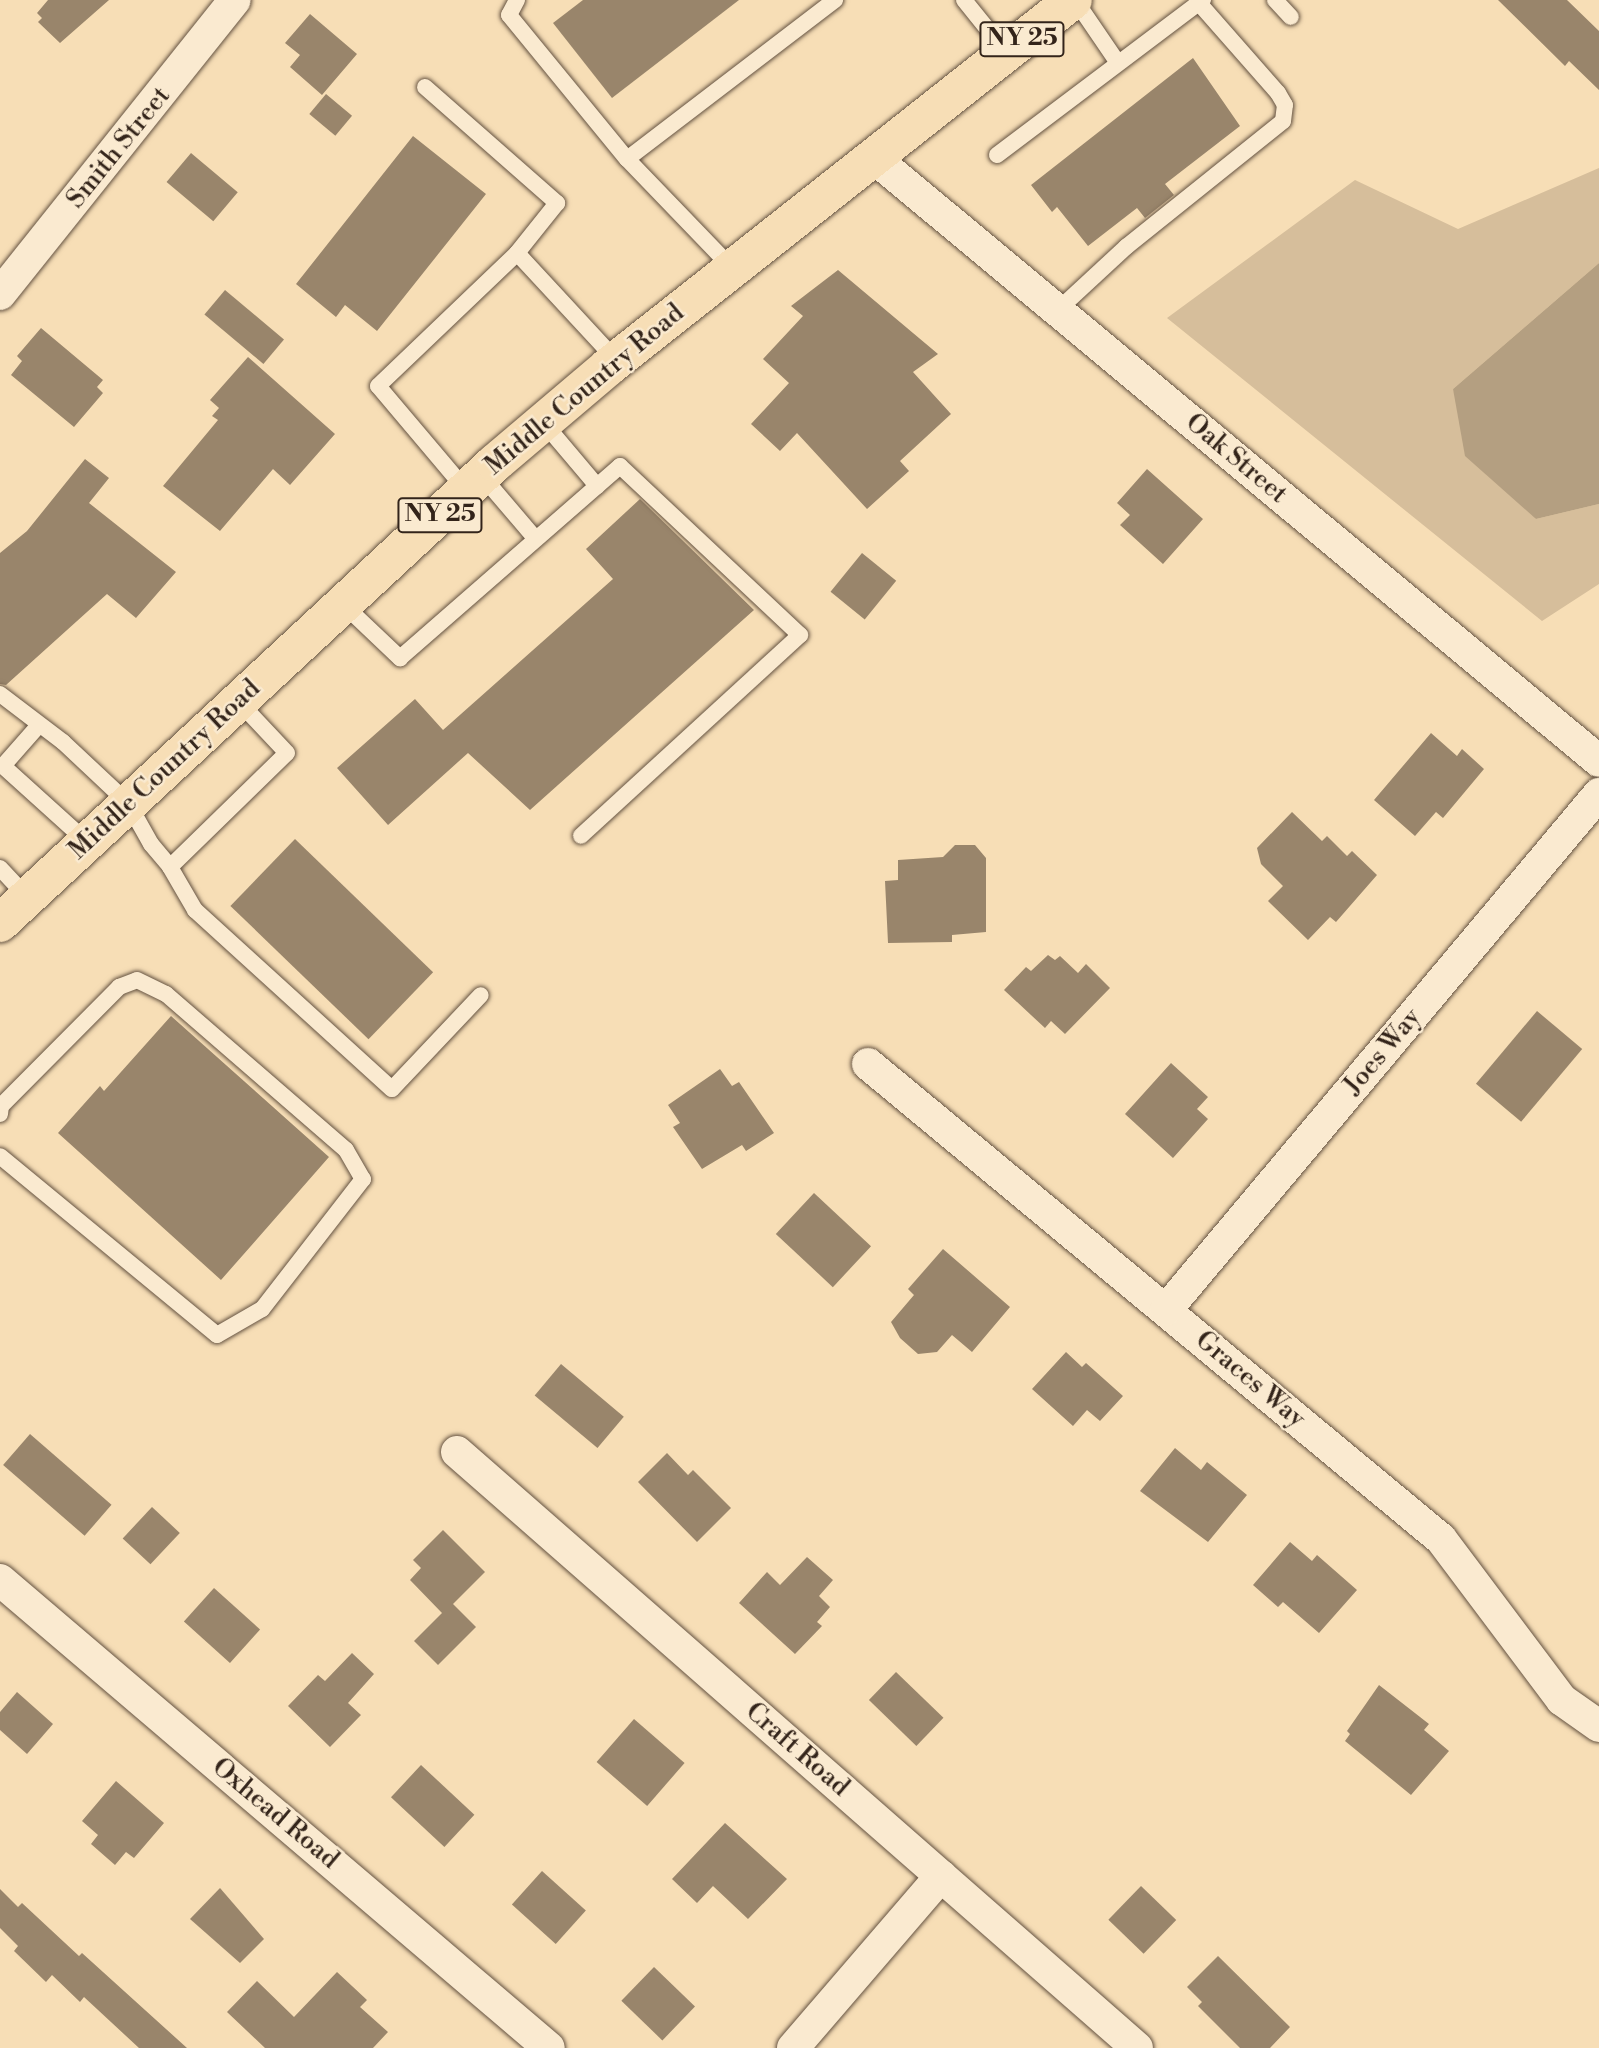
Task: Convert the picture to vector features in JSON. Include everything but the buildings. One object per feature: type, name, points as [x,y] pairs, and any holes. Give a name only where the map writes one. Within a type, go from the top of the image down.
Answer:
[{"type":"main road","name":"Middle Country Road","points":[[0,923],[543,422],[617,360],[1074,0]]},
{"type":"street","name":"Smith Street","points":[[0,294],[235,0]]},
{"type":"street","name":"Oak Street","points":[[873,157],[1599,761]]},
{"type":"street","name":"Joes Way","points":[[1166,1310],[1599,794]]},
{"type":"street","name":"Graces Way","points":[[868,1063],[1441,1539],[1562,1700],[1599,1726]]},
{"type":"street","name":"Craft Road","points":[[457,1452],[1137,2048]]},
{"type":"street","name":"Oxhead Road","points":[[0,1580],[549,2048]]},
{"type":"street","points":[[793,2048],[941,1876]]},
{"type":"lane","points":[[517,0],[509,15],[627,159],[732,269]]},
{"type":"lane","points":[[627,159],[835,0]]},
{"type":"lane","points":[[964,0],[1006,52]]},
{"type":"lane","points":[[1074,0],[1118,63]]},
{"type":"lane","points":[[1275,0],[1291,17]]},
{"type":"lane","points":[[998,155],[1201,2],[1278,93],[1285,105],[1283,121],[1126,247],[1058,310]]},
{"type":"lane","points":[[425,87],[557,203],[517,253],[378,386],[474,483],[536,538]]},
{"type":"lane","points":[[517,253],[617,360]]},
{"type":"lane","points":[[543,422],[597,486]]},
{"type":"lane","points":[[343,604],[400,659],[620,466],[800,635],[581,836]]},
{"type":"lane","points":[[0,694],[128,803],[150,844],[170,867],[195,910],[392,1089],[481,995]]},
{"type":"lane","points":[[170,867],[287,753],[238,701]]},
{"type":"lane","points":[[38,725],[1,767],[87,842]]},
{"type":"lane","points":[[0,868],[28,897]]},
{"type":"lane","points":[[0,1114],[0,1106],[119,987],[137,980],[166,994],[346,1150],[363,1179],[262,1309],[217,1335],[0,1156]]},
{"type":"shaded area","points":[[1599,168],[1599,263],[1453,389],[1536,519],[1599,504],[1599,584],[1542,621],[1167,318],[1355,180],[1458,229]]},
{"type":"shaded area","points":[[1599,263],[1599,504],[1536,519],[1465,456],[1453,389]]}]
